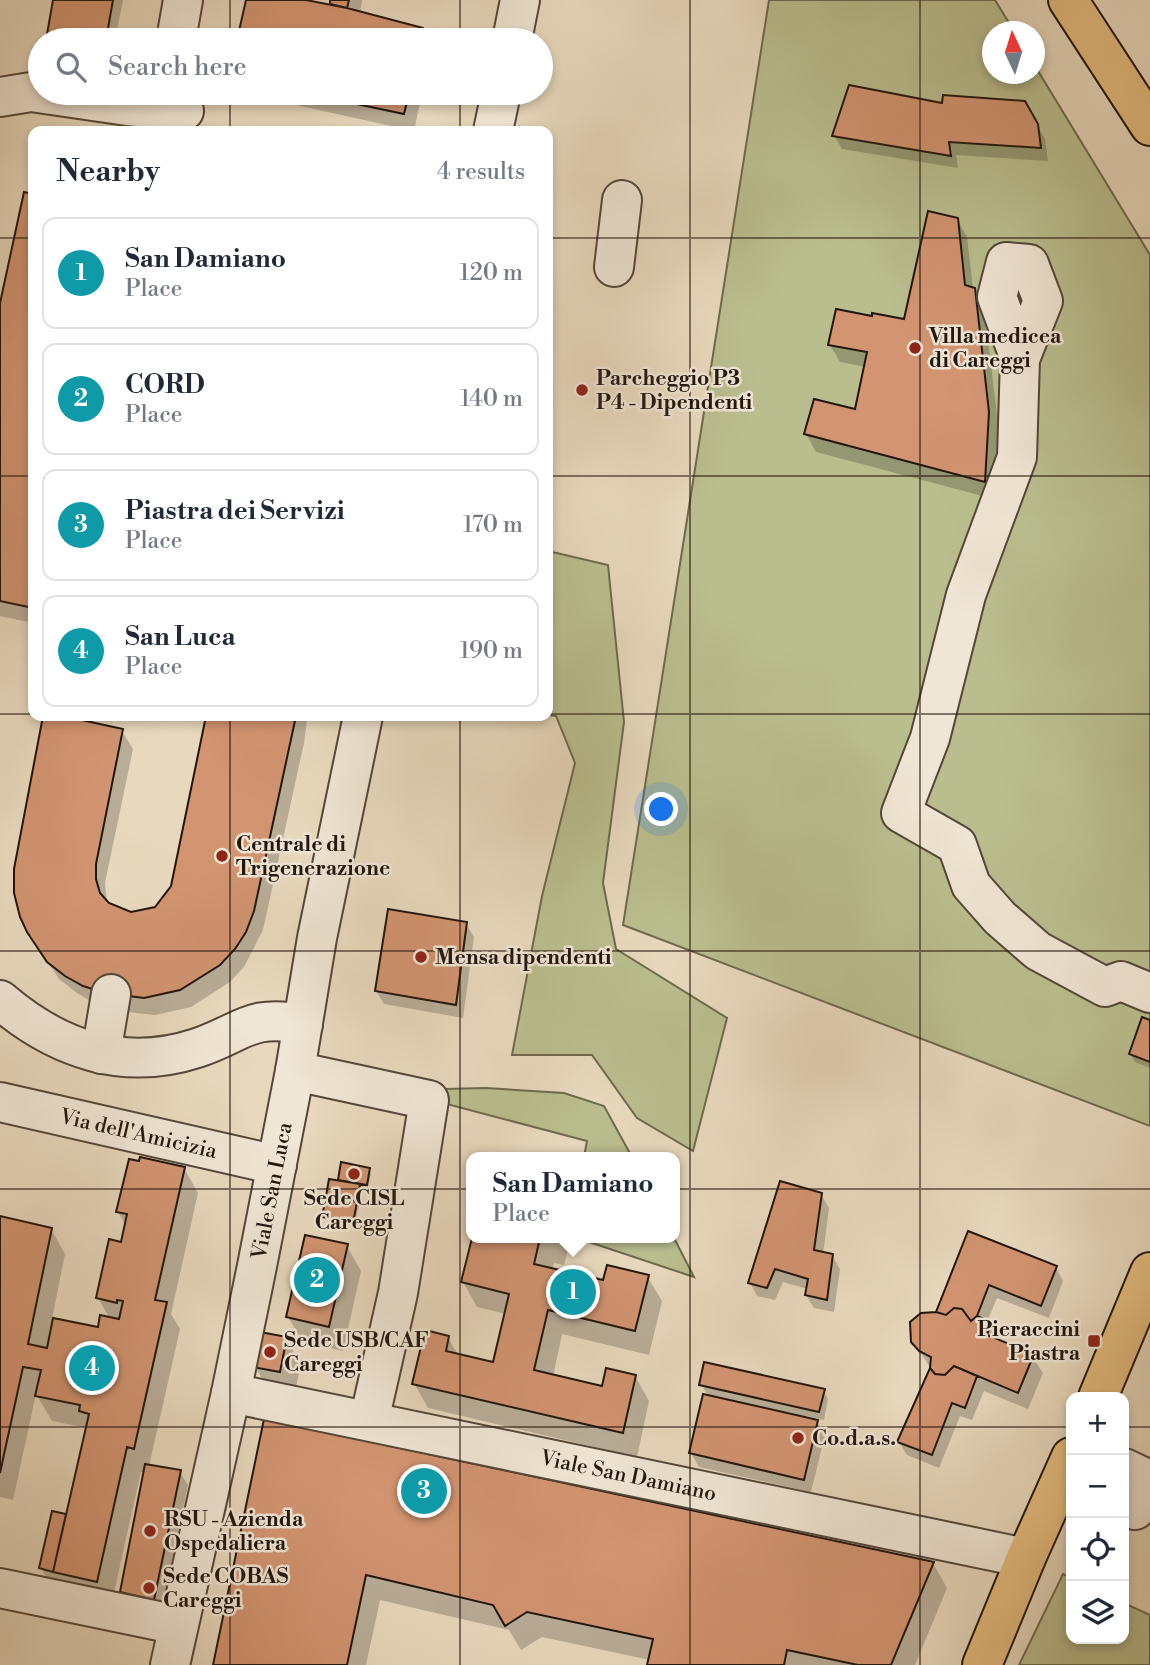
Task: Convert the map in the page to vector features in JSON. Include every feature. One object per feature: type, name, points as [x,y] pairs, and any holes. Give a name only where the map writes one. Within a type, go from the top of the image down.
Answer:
[{"type":"main road","points":[[1068,0],[1149,122]]},
{"type":"main road","points":[[1100,1392],[1150,1272]]},
{"type":"main road","points":[[982,1665],[1026,1558],[1066,1478]]},
{"type":"lane","points":[[178,28],[183,0]]},
{"type":"lane","points":[[514,28],[520,0]]},
{"type":"lane","points":[[0,97],[28,92]]},
{"type":"lane","points":[[120,105],[188,112]]},
{"type":"lane","points":[[494,126],[498,105]]},
{"type":"lane","points":[[614,267],[622,200]]},
{"type":"lane","points":[[1020,359],[1017,457],[967,595],[930,738],[901,813],[957,845],[971,884],[1000,918],[1038,951],[1105,987],[1121,981],[1150,993]]},
{"type":"lane","name":"Viale San Luca","points":[[170,1665],[231,1393],[362,721]]},
{"type":"lane","points":[[238,1030],[289,986],[302,981],[310,982]]},
{"type":"lane","points":[[101,1054],[111,994]]},
{"type":"lane","points":[[0,1000],[32,1025],[67,1044],[109,1056],[166,1056],[198,1048],[265,1020],[303,1024]]},
{"type":"lane","points":[[295,1071],[429,1100],[398,1293],[369,1421]]},
{"type":"lane","name":"Via dell'Amicizia","points":[[0,1102],[277,1165]]},
{"type":"lane","name":"Viale San Damiano","points":[[231,1393],[1026,1558]]},
{"type":"lane","points":[[1129,1470],[1143,1477],[1136,1511]]},
{"type":"lane","points":[[0,1588],[178,1625]]},
{"type":"green space","points":[[769,0],[995,0],[1008,21],[982,21],[982,84],[1045,82],[1150,255],[1150,1126],[623,925]]},
{"type":"green space","points":[[553,552],[608,565],[624,722],[603,883],[616,949],[727,1018],[693,1151],[637,1118],[592,1055],[512,1055],[542,896],[575,763],[556,716],[553,716]]},
{"type":"green space","points":[[486,1088],[564,1093],[604,1106],[629,1152],[585,1152],[587,1141],[443,1103],[444,1089]]},
{"type":"green space","points":[[592,1243],[677,1243],[694,1277]]},
{"type":"green space","points":[[1063,1574],[1066,1576],[1066,1644],[1129,1644],[1129,1605],[1150,1615],[1150,1665],[1019,1665]]},
{"type":"building","points":[[53,0],[113,0],[108,28],[48,28]]},
{"type":"building","points":[[246,0],[306,0],[423,28],[240,28]]},
{"type":"building","points":[[330,0],[349,0],[347,8],[330,4]]},
{"type":"building","points":[[849,85],[942,103],[943,95],[1025,101],[1038,124],[1041,148],[949,142],[951,156],[832,136]]},
{"type":"building","points":[[362,105],[406,105],[404,114]]},
{"type":"building","points":[[24,192],[28,193],[28,607],[0,601],[0,303]]},
{"type":"building","name":"Villa medicea di Careggi","points":[[928,211],[958,218],[965,285],[975,288],[989,412],[985,482],[804,434],[814,399],[855,409],[867,352],[828,345],[836,309],[904,319]]},
{"type":"building","name":"Centrale di Trigenerazione","points":[[42,721],[86,721],[123,729],[96,864],[96,879],[100,893],[109,903],[131,912],[155,907],[171,886],[205,721],[295,721],[254,911],[246,932],[220,965],[180,990],[144,998],[105,993],[83,986],[65,976],[47,962],[27,932],[14,893],[14,869]]},
{"type":"building","name":"Mensa dipendenti","points":[[388,909],[467,922],[456,1005],[375,991]]},
{"type":"building","points":[[1142,1017],[1150,1020],[1150,1062],[1129,1054]]},
{"type":"building","points":[[140,1157],[185,1167],[155,1300],[167,1302],[134,1449],[127,1447],[97,1582],[53,1572],[89,1414],[79,1411],[80,1405],[35,1396],[41,1370],[23,1367],[0,1473],[0,1216],[52,1228],[28,1344],[47,1348],[53,1318],[98,1327],[100,1315],[119,1319],[123,1301],[117,1300],[117,1303],[96,1298],[109,1239],[121,1242],[127,1214],[116,1212],[129,1159],[139,1161]]},
{"type":"building","name":"Sede CISL Careggi","points":[[341,1162],[370,1168],[367,1185],[338,1180]]},
{"type":"building","points":[[329,1179],[360,1184],[357,1202],[326,1196]]},
{"type":"building","points":[[780,1181],[822,1193],[814,1250],[833,1254],[827,1300],[805,1295],[808,1279],[775,1269],[767,1288],[748,1283]]},
{"type":"building","points":[[326,1196],[357,1202],[353,1223],[322,1217]]},
{"type":"building","points":[[968,1231],[1057,1266],[1041,1306],[989,1285],[977,1316],[971,1321],[962,1309],[954,1308],[946,1315],[936,1312]]},
{"type":"building","points":[[305,1235],[348,1244],[329,1327],[286,1317]]},
{"type":"building","points":[[471,1243],[539,1243],[534,1264],[603,1280],[607,1265],[649,1275],[635,1331],[548,1310],[534,1370],[602,1386],[606,1368],[636,1375],[623,1433],[412,1384],[425,1330],[449,1336],[446,1351],[493,1362],[509,1294],[461,1282]]},
{"type":"building","points":[[954,1308],[962,1309],[971,1321],[977,1316],[991,1322],[987,1335],[1034,1354],[1018,1393],[954,1366],[945,1375],[935,1374],[930,1368],[931,1357],[919,1351],[911,1342],[910,1322],[921,1313],[936,1312],[946,1315]]},
{"type":"building","name":"Sede USB/CAF Careggi","points":[[260,1332],[287,1337],[280,1372],[253,1367]]},
{"type":"building","points":[[704,1362],[825,1389],[819,1412],[699,1385]]},
{"type":"building","points":[[954,1366],[977,1376],[965,1408],[952,1403],[932,1455],[897,1442],[930,1368],[935,1374],[945,1375]]},
{"type":"building","name":"Co.d.a.s.","points":[[703,1394],[818,1420],[804,1480],[689,1453]]},
{"type":"building","points":[[264,1419],[934,1562],[891,1665],[858,1665],[787,1650],[784,1665],[647,1665],[653,1639],[527,1612],[505,1626],[493,1605],[366,1575],[347,1665],[213,1665]]},
{"type":"building","name":"RSU - Azienda Ospedaliera","points":[[145,1464],[181,1470],[154,1600],[120,1592]]},
{"type":"building","points":[[52,1511],[66,1514],[53,1572],[39,1568]]},
{"type":"place","name":"Villa medicea di Careggi","points":[[915,348]]},
{"type":"place","name":"Parcheggio P3 P4 - Dipendenti","points":[[582,390]]},
{"type":"place","name":"Centrale di Trigenerazione","points":[[222,856]]},
{"type":"place","name":"Mensa dipendenti","points":[[421,957]]},
{"type":"place","name":"Sede CISL Careggi","points":[[354,1174]]},
{"type":"place","name":"CORD","points":[[317,1280]]},
{"type":"place","name":"San Damiano","points":[[573,1292]]},
{"type":"place","name":"Pieraccini Piastra","points":[[1094,1341]]},
{"type":"place","name":"Sede USB/CAF Careggi","points":[[270,1352]]},
{"type":"place","name":"San Luca","points":[[92,1368]]},
{"type":"place","name":"Co.d.a.s.","points":[[798,1438]]},
{"type":"place","name":"Piastra dei Servizi","points":[[424,1491]]},
{"type":"place","name":"RSU - Azienda Ospedaliera","points":[[150,1531]]},
{"type":"place","name":"Sede COBAS Careggi","points":[[149,1588]]}]
